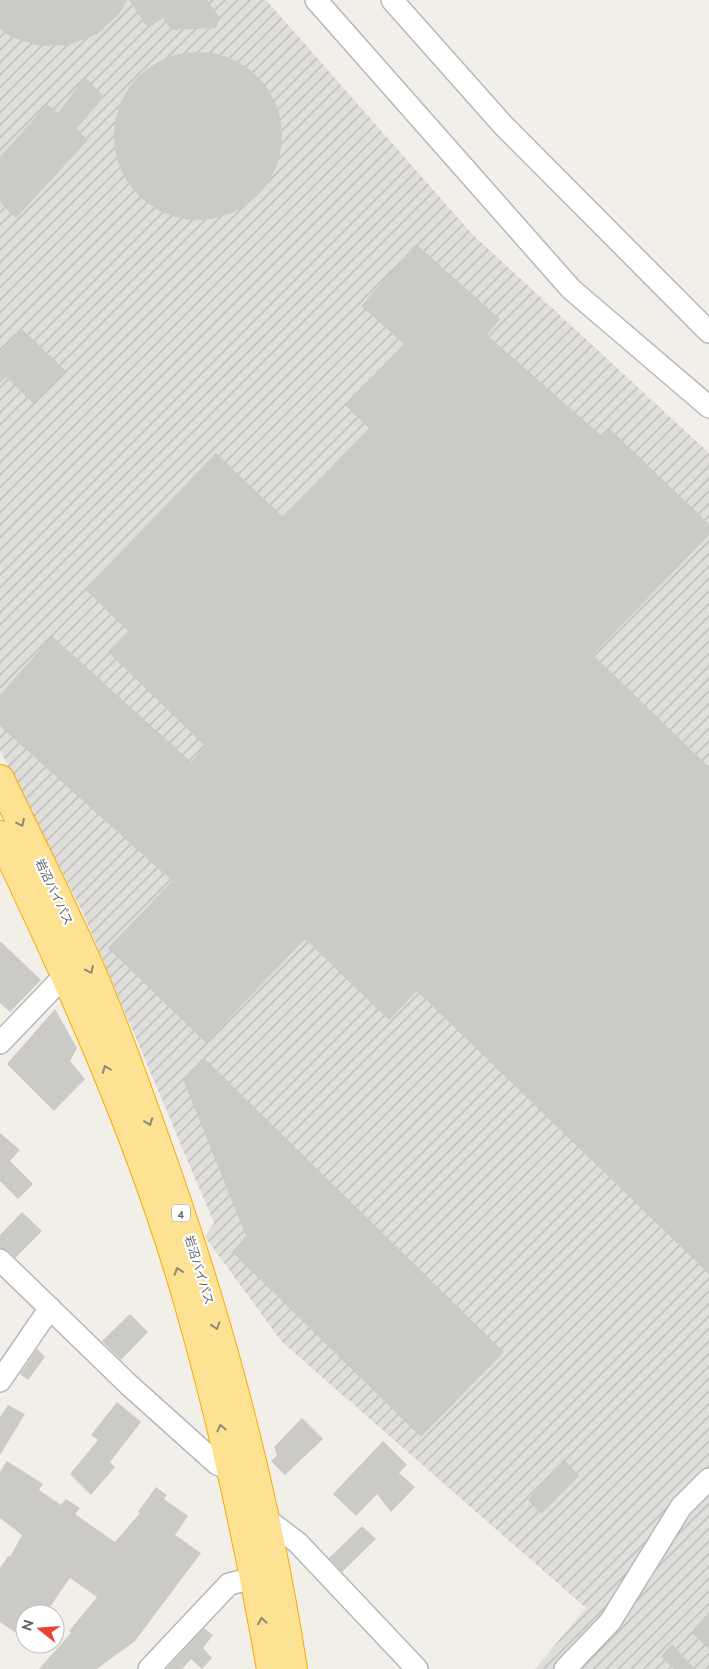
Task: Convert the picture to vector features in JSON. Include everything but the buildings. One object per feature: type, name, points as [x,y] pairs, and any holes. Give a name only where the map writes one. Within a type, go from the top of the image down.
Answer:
[{"type":"highway","name":"岩沼バイパス","points":[[0,779],[95,981],[137,1089],[185,1223],[227,1363],[265,1518],[282,1596],[293,1669]]},
{"type":"highway","name":"岩沼バイパス","points":[[0,835],[93,1035],[135,1146],[181,1279],[212,1387],[232,1470],[271,1669]]},
{"type":"street","points":[[316,0],[571,289],[709,407]]},
{"type":"street","points":[[392,0],[503,125],[709,332]]},
{"type":"street","points":[[0,1043],[66,974]]},
{"type":"street","points":[[0,1260],[128,1384],[216,1464],[232,1470]]},
{"type":"street","points":[[0,1381],[50,1308]]},
{"type":"street","points":[[565,1669],[610,1622],[680,1507],[709,1479]]},
{"type":"street","points":[[265,1518],[298,1543],[417,1669]]},
{"type":"street","points":[[149,1669],[229,1584],[254,1578]]},
{"type":"shaded area","points":[[0,0],[266,0],[473,235],[709,453],[709,1669],[535,1669],[586,1608],[282,1342],[205,1237],[214,1223],[84,915],[0,750]]}]
